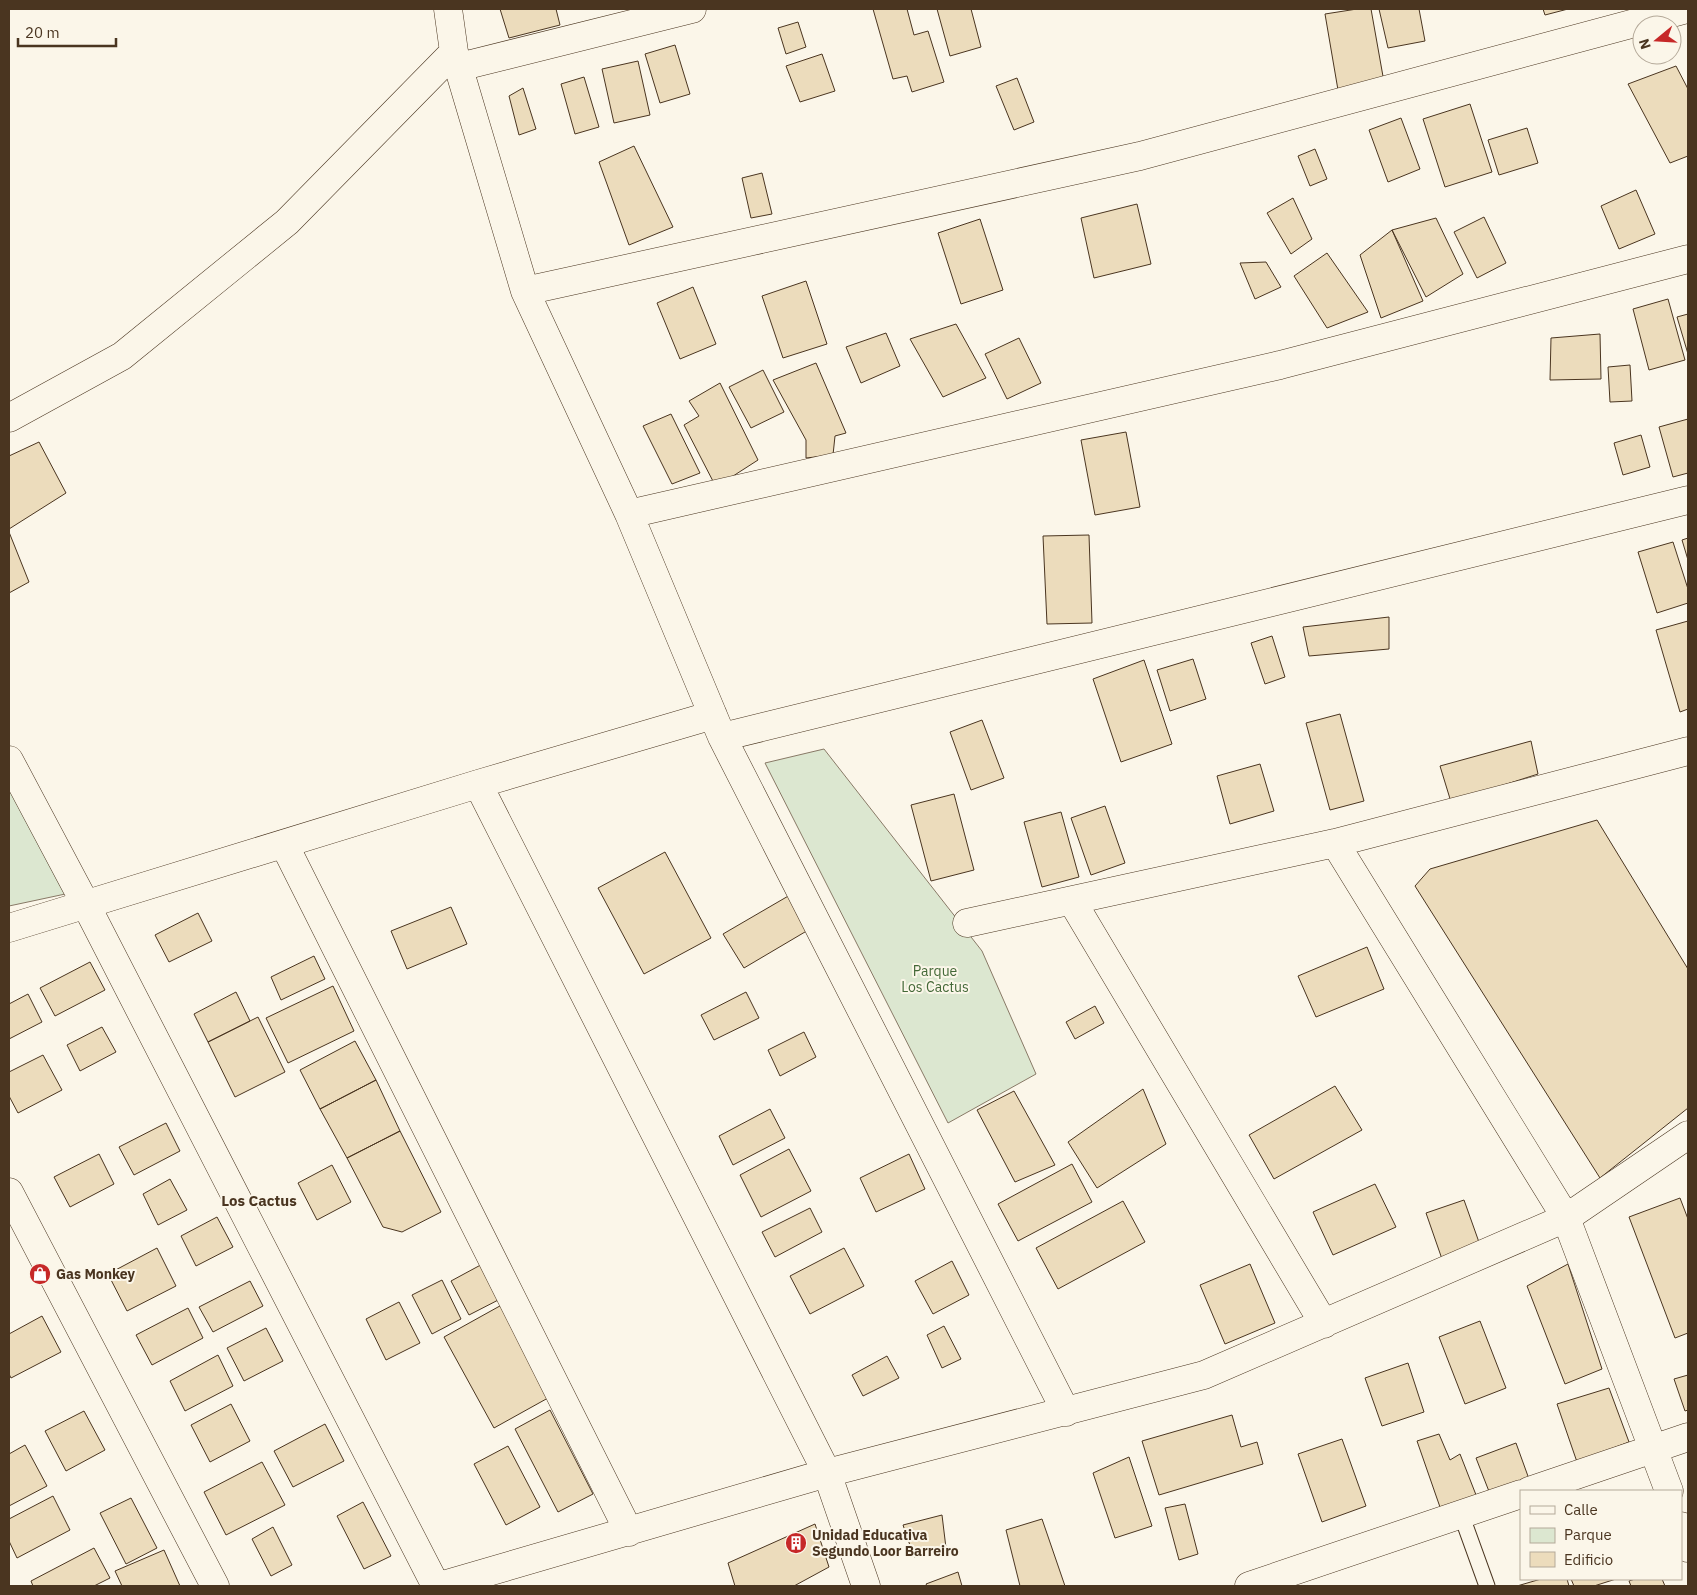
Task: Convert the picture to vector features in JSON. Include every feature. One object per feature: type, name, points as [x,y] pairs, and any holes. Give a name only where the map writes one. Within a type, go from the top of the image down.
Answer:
[{"type":"street","points":[[448,9],[457,60],[525,291],[629,514],[717,726],[1066,1412]]},
{"type":"street","points":[[9,418],[122,356],[287,222],[457,60],[692,9]]},
{"type":"street","points":[[525,291],[1148,154],[1687,9]]},
{"type":"street","points":[[629,514],[1280,365],[1688,259]]},
{"type":"street","points":[[9,928],[478,784],[717,726],[1688,500]]},
{"type":"street","points":[[967,923],[1335,843],[1688,751]]},
{"type":"street","points":[[9,760],[86,905],[436,1586]]},
{"type":"street","points":[[478,784],[827,1473],[866,1586]]},
{"type":"street","points":[[1335,843],[1566,1218],[1669,1490]]},
{"type":"street","points":[[284,844],[629,1532]]},
{"type":"street","points":[[1072,901],[1324,1324]]},
{"type":"street","points":[[440,1586],[827,1473],[1204,1375],[1566,1218],[1688,1135]]},
{"type":"street","points":[[9,1192],[215,1586]]},
{"type":"street","points":[[1532,1490],[1688,1437]]},
{"type":"street","points":[[1249,1586],[1520,1494]]},
{"type":"street","points":[[1682,1529],[1688,1548]]},
{"type":"lane","points":[[1462,1514],[1487,1586]]},
{"type":"green space","name":"Parque Los Cactus","points":[[824,749],[982,951],[1036,1074],[948,1123],[765,763]]},
{"type":"green space","points":[[9,781],[70,893],[9,906]]},
{"type":"building","points":[[500,9],[556,9],[560,25],[509,38]]},
{"type":"building","points":[[873,9],[907,9],[914,35],[928,31],[944,82],[912,92],[907,76],[893,79]]},
{"type":"building","points":[[937,9],[971,9],[981,47],[950,56]]},
{"type":"building","points":[[1357,9],[1371,9],[1384,82],[1338,90],[1325,14]]},
{"type":"building","points":[[1379,9],[1419,9],[1425,41],[1388,48]]},
{"type":"building","points":[[1543,9],[1568,9],[1545,15]]},
{"type":"building","points":[[798,22],[806,47],[786,54],[778,28]]},
{"type":"building","points":[[675,45],[690,94],[660,103],[645,54]]},
{"type":"building","points":[[822,54],[835,91],[800,102],[786,66]]},
{"type":"building","points":[[638,61],[650,115],[614,123],[602,69]]},
{"type":"building","points":[[1676,66],[1688,89],[1688,156],[1670,163],[1628,84]]},
{"type":"building","points":[[584,77],[599,127],[575,134],[561,84]]},
{"type":"building","points":[[1017,78],[1034,122],[1014,130],[996,86]]},
{"type":"building","points":[[523,88],[536,129],[519,135],[509,96]]},
{"type":"building","points":[[1470,104],[1492,172],[1445,187],[1423,119]]},
{"type":"building","points":[[1401,118],[1420,169],[1388,182],[1369,130]]},
{"type":"building","points":[[1527,128],[1538,163],[1499,175],[1488,140]]},
{"type":"building","points":[[634,146],[673,227],[629,245],[599,162]]},
{"type":"building","points":[[1315,149],[1327,179],[1310,186],[1298,156]]},
{"type":"building","points":[[762,173],[772,214],[751,218],[742,178]]},
{"type":"building","points":[[1636,190],[1655,234],[1619,249],[1601,206]]},
{"type":"building","points":[[1293,198],[1312,239],[1291,254],[1267,213]]},
{"type":"building","points":[[1137,204],[1151,264],[1094,278],[1081,218]]},
{"type":"building","points":[[1484,217],[1506,263],[1477,278],[1454,232]]},
{"type":"building","points":[[1436,218],[1463,274],[1426,297],[1392,230]]},
{"type":"building","points":[[980,219],[1003,290],[961,304],[938,233]]},
{"type":"building","points":[[1392,230],[1423,301],[1381,318],[1360,255]]},
{"type":"building","points":[[1327,253],[1368,312],[1327,328],[1294,276]]},
{"type":"building","points":[[1266,262],[1281,287],[1255,299],[1240,263]]},
{"type":"building","points":[[806,281],[827,344],[783,358],[762,296]]},
{"type":"building","points":[[693,287],[716,344],[680,359],[657,303]]},
{"type":"building","points":[[1668,299],[1685,360],[1649,370],[1633,309]]},
{"type":"building","points":[[1688,314],[1688,354],[1677,317]]},
{"type":"building","points":[[956,324],[986,378],[943,397],[910,339]]},
{"type":"building","points":[[886,333],[900,366],[861,383],[846,347]]},
{"type":"building","points":[[1600,334],[1601,379],[1550,380],[1551,338]]},
{"type":"building","points":[[1019,338],[1041,383],[1007,399],[985,354]]},
{"type":"building","points":[[816,363],[846,433],[835,436],[833,455],[806,458],[806,440],[773,380]]},
{"type":"building","points":[[1630,365],[1632,401],[1610,402],[1608,367]]},
{"type":"building","points":[[763,370],[784,412],[751,428],[729,387]]},
{"type":"building","points":[[720,383],[758,460],[716,487],[684,425],[699,416],[689,401]]},
{"type":"building","points":[[671,414],[700,473],[672,484],[643,426]]},
{"type":"building","points":[[1688,419],[1688,473],[1673,477],[1659,427]]},
{"type":"building","points":[[1126,432],[1140,507],[1095,515],[1081,440]]},
{"type":"building","points":[[1641,435],[1650,467],[1623,475],[1614,443]]},
{"type":"building","points":[[39,442],[66,493],[9,529],[9,456]]},
{"type":"building","points":[[9,532],[29,582],[9,593]]},
{"type":"building","points":[[1089,535],[1092,623],[1047,624],[1043,536]]},
{"type":"building","points":[[1688,538],[1688,560],[1682,540]]},
{"type":"building","points":[[1673,542],[1688,589],[1688,603],[1657,613],[1638,552]]},
{"type":"building","points":[[1389,617],[1389,649],[1309,656],[1303,627]]},
{"type":"building","points":[[1688,621],[1688,709],[1680,712],[1656,630]]},
{"type":"building","points":[[1272,636],[1285,677],[1265,684],[1251,643]]},
{"type":"building","points":[[1193,659],[1206,699],[1170,711],[1157,670]]},
{"type":"building","points":[[1144,660],[1172,744],[1121,762],[1093,679]]},
{"type":"building","points":[[1340,714],[1364,801],[1330,810],[1306,723]]},
{"type":"building","points":[[982,720],[1004,778],[971,790],[950,732]]},
{"type":"building","points":[[1531,741],[1538,774],[1451,802],[1440,766]]},
{"type":"building","points":[[1260,764],[1274,811],[1230,824],[1217,776]]},
{"type":"building","points":[[954,794],[974,870],[931,881],[911,805]]},
{"type":"building","points":[[1105,806],[1125,863],[1091,875],[1071,818]]},
{"type":"building","points":[[1061,812],[1079,877],[1042,887],[1024,822]]},
{"type":"building","points":[[1597,820],[1688,969],[1688,1108],[1600,1178],[1415,886],[1430,869]]},
{"type":"building","points":[[665,852],[711,938],[644,974],[598,888]]},
{"type":"building","points":[[790,895],[810,929],[744,968],[723,934]]},
{"type":"building","points":[[451,907],[467,944],[407,969],[391,931]]},
{"type":"building","points":[[198,913],[212,941],[169,962],[155,935]]},
{"type":"building","points":[[1367,947],[1384,989],[1316,1017],[1298,976]]},
{"type":"building","points":[[314,956],[325,979],[281,1000],[271,977]]},
{"type":"building","points":[[90,962],[105,990],[55,1016],[40,988]]},
{"type":"building","points":[[333,986],[354,1031],[288,1063],[266,1018]]},
{"type":"building","points":[[236,992],[250,1021],[208,1042],[194,1014]]},
{"type":"building","points":[[746,992],[759,1018],[714,1040],[701,1015]]},
{"type":"building","points":[[28,994],[42,1022],[9,1039],[9,1004]]},
{"type":"building","points":[[1095,1006],[1104,1023],[1075,1039],[1066,1022]]},
{"type":"building","points":[[258,1017],[285,1072],[235,1097],[208,1042]]},
{"type":"building","points":[[102,1027],[116,1052],[80,1071],[67,1045]]},
{"type":"building","points":[[804,1032],[816,1057],[780,1076],[768,1050]]},
{"type":"building","points":[[355,1041],[376,1080],[320,1109],[300,1070]]},
{"type":"building","points":[[43,1055],[62,1090],[18,1113],[9,1096],[9,1072]]},
{"type":"building","points":[[376,1080],[400,1131],[347,1158],[320,1109]]},
{"type":"building","points":[[1335,1086],[1362,1130],[1274,1179],[1249,1135]]},
{"type":"building","points":[[1143,1089],[1166,1144],[1097,1188],[1068,1142]]},
{"type":"building","points":[[1014,1091],[1055,1165],[1015,1182],[977,1110]]},
{"type":"building","points":[[770,1109],[785,1138],[733,1165],[719,1136]]},
{"type":"building","points":[[166,1123],[180,1151],[134,1175],[119,1147]]},
{"type":"building","points":[[400,1131],[441,1212],[402,1232],[383,1227],[347,1158]]},
{"type":"building","points":[[789,1149],[811,1191],[761,1217],[740,1175]]},
{"type":"building","points":[[99,1154],[114,1184],[70,1207],[54,1177]]},
{"type":"building","points":[[909,1154],[925,1189],[876,1212],[860,1178]]},
{"type":"building","points":[[1072,1164],[1092,1202],[1018,1241],[998,1204]]},
{"type":"building","points":[[332,1165],[351,1202],[317,1220],[298,1183]]},
{"type":"building","points":[[170,1179],[187,1210],[158,1225],[143,1194]]},
{"type":"building","points":[[1375,1184],[1396,1227],[1333,1255],[1313,1212]]},
{"type":"building","points":[[1680,1198],[1688,1219],[1688,1333],[1675,1338],[1629,1217]]},
{"type":"building","points":[[1464,1200],[1480,1245],[1442,1259],[1426,1213]]},
{"type":"building","points":[[1123,1201],[1145,1242],[1058,1289],[1036,1248]]},
{"type":"building","points":[[810,1208],[822,1232],[775,1257],[762,1232]]},
{"type":"building","points":[[217,1217],[233,1247],[196,1266],[181,1236]]},
{"type":"building","points":[[157,1248],[176,1286],[127,1311],[108,1274]]},
{"type":"building","points":[[844,1248],[864,1286],[810,1314],[790,1276]]},
{"type":"building","points":[[488,1261],[506,1296],[469,1315],[451,1281]]},
{"type":"building","points":[[952,1261],[969,1295],[933,1314],[915,1281]]},
{"type":"building","points":[[1250,1264],[1275,1323],[1225,1344],[1200,1285]]},
{"type":"building","points":[[1568,1264],[1602,1369],[1565,1384],[1527,1286]]},
{"type":"building","points":[[442,1280],[461,1319],[432,1334],[412,1295]]},
{"type":"building","points":[[250,1281],[263,1306],[213,1332],[199,1307]]},
{"type":"building","points":[[399,1302],[420,1343],[386,1360],[366,1319]]},
{"type":"building","points":[[507,1302],[557,1393],[494,1428],[444,1337]]},
{"type":"building","points":[[188,1308],[203,1338],[152,1365],[136,1335]]},
{"type":"building","points":[[42,1316],[61,1352],[11,1378],[9,1374],[9,1334]]},
{"type":"building","points":[[1480,1321],[1506,1388],[1465,1404],[1439,1337]]},
{"type":"building","points":[[944,1326],[961,1359],[942,1368],[927,1335]]},
{"type":"building","points":[[266,1328],[283,1361],[244,1381],[227,1348]]},
{"type":"building","points":[[218,1355],[233,1386],[185,1411],[170,1381]]},
{"type":"building","points":[[887,1356],[899,1378],[863,1396],[852,1375]]},
{"type":"building","points":[[1408,1363],[1424,1412],[1382,1426],[1365,1378]]},
{"type":"building","points":[[1688,1375],[1688,1410],[1685,1411],[1674,1379]]},
{"type":"building","points":[[1609,1388],[1629,1442],[1577,1462],[1557,1404]]},
{"type":"building","points":[[231,1404],[250,1441],[210,1462],[191,1425]]},
{"type":"building","points":[[550,1410],[593,1494],[558,1512],[515,1429]]},
{"type":"building","points":[[84,1411],[105,1450],[66,1471],[45,1431]]},
{"type":"building","points":[[1232,1415],[1241,1447],[1257,1442],[1263,1464],[1159,1495],[1142,1441]]},
{"type":"building","points":[[325,1424],[344,1461],[293,1487],[274,1451]]},
{"type":"building","points":[[1439,1434],[1450,1460],[1460,1454],[1478,1500],[1441,1510],[1417,1441]]},
{"type":"building","points":[[1342,1439],[1366,1506],[1322,1522],[1298,1454]]},
{"type":"building","points":[[1516,1443],[1529,1479],[1490,1494],[1476,1458]]},
{"type":"building","points":[[25,1445],[47,1486],[9,1506],[9,1454]]},
{"type":"building","points":[[508,1446],[540,1507],[506,1525],[474,1464]]},
{"type":"building","points":[[1129,1457],[1152,1526],[1115,1538],[1093,1473]]},
{"type":"building","points":[[262,1462],[285,1505],[226,1535],[204,1492]]},
{"type":"building","points":[[53,1496],[70,1530],[17,1558],[9,1541],[9,1519]]},
{"type":"building","points":[[131,1498],[157,1548],[126,1564],[100,1513]]},
{"type":"building","points":[[363,1502],[391,1556],[364,1569],[337,1516]]},
{"type":"building","points":[[1185,1504],[1198,1554],[1179,1560],[1165,1508]]},
{"type":"building","points":[[942,1515],[946,1548],[914,1557],[903,1525]]},
{"type":"building","points":[[1042,1519],[1065,1586],[1020,1586],[1006,1530]]},
{"type":"building","name":"Unidad Educativa Segundo Loor Barreiro","points":[[815,1524],[829,1567],[794,1586],[735,1586],[728,1563]]},
{"type":"building","points":[[273,1527],[292,1565],[271,1576],[252,1539]]},
{"type":"building","points":[[94,1548],[110,1578],[94,1586],[33,1586],[31,1581]]},
{"type":"building","points":[[164,1550],[180,1586],[122,1586],[115,1571]]},
{"type":"building","points":[[958,1572],[962,1586],[927,1586],[926,1584]]},
{"type":"building","points":[[1538,1580],[1567,1580],[1569,1586],[1517,1586]]},
{"type":"building","points":[[1571,1580],[1613,1580],[1594,1586],[1574,1586]]},
{"type":"building","points":[[1662,1580],[1665,1586],[1631,1586],[1629,1581]]},
{"type":"place","name":"Gas Monkey","points":[[40,1274]]},
{"type":"place","name":"Unidad Educativa Segundo Loor Barreiro","points":[[796,1543]]},
{"type":"district","name":"Los Cactus","points":[[259,1201]]}]
